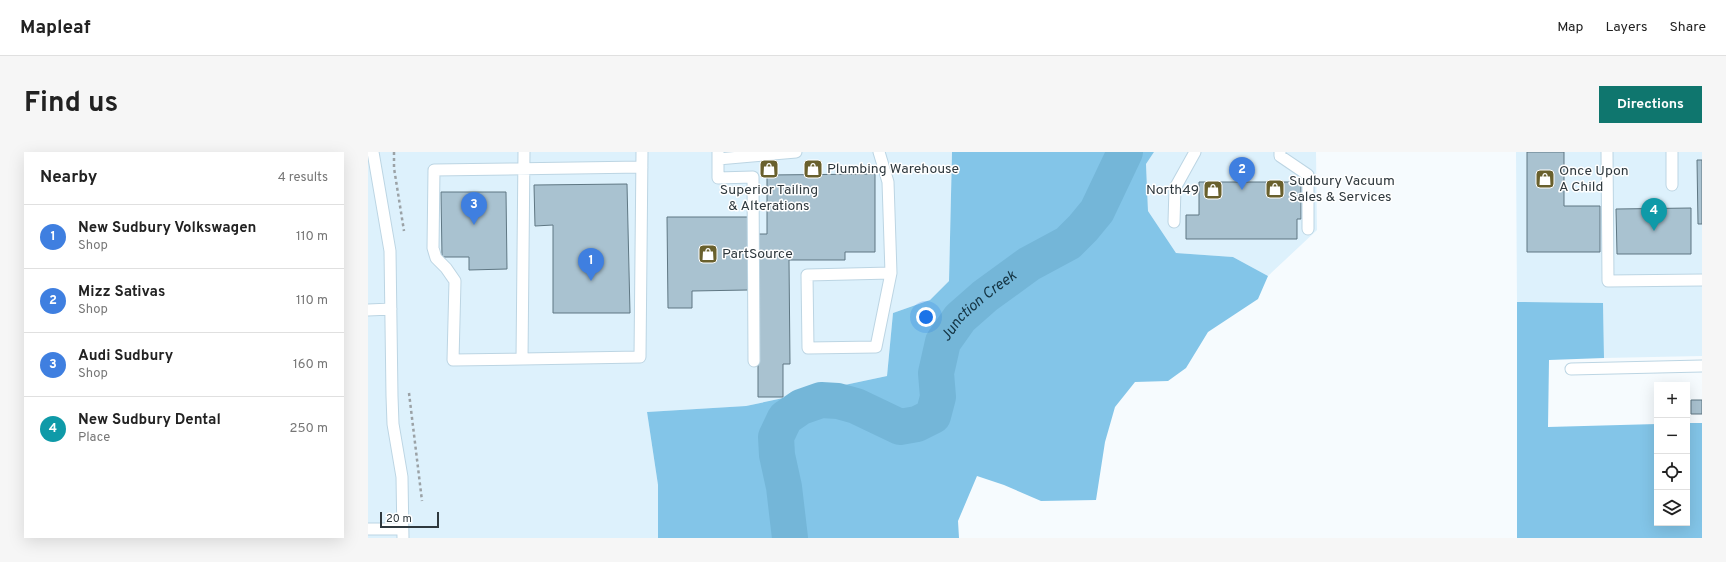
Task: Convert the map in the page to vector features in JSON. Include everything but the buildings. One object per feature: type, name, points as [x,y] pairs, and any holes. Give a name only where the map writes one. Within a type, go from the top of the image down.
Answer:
[{"type":"lane","points":[[368,529],[402,534],[402,477],[393,417],[390,252],[373,152]]},
{"type":"lane","points":[[522,359],[524,152]]},
{"type":"lane","points":[[642,152],[642,167],[640,357],[453,360],[455,281],[446,268],[436,258],[433,248],[434,170],[642,167]]},
{"type":"lane","points":[[754,362],[753,177],[718,178],[718,155],[796,152]]},
{"type":"lane","points":[[879,152],[888,182],[891,272],[876,347],[808,348],[807,276],[891,272]]},
{"type":"lane","points":[[1174,222],[1175,188],[1196,152]]},
{"type":"lane","points":[[1280,152],[1280,156],[1308,175],[1308,229]]},
{"type":"lane","points":[[1607,152],[1608,281],[1702,280]]},
{"type":"lane","points":[[1672,152],[1672,185]]},
{"type":"lane","points":[[368,310],[392,309]]},
{"type":"lane","points":[[1571,369],[1702,366]]},
{"type":"shaded area","points":[[368,152],[952,152],[949,281],[930,300],[893,313],[887,376],[746,406],[647,412],[658,485],[658,538],[368,538]]},
{"type":"shaded area","points":[[952,152],[1154,152],[1146,164],[1148,211],[1176,253],[1233,257],[1268,276],[1258,299],[1208,332],[1186,368],[1168,381],[1135,382],[1115,407],[1105,442],[1096,500],[1041,501],[1004,485],[977,476],[958,521],[959,538],[658,538],[658,485],[647,412],[746,406],[887,376],[893,313],[930,300],[949,281]]},
{"type":"shaded area","points":[[1154,152],[1316,152],[1317,230],[1268,276],[1233,257],[1176,253],[1148,211],[1146,164]]},
{"type":"shaded area","points":[[1516,152],[1702,152],[1702,356],[1604,358],[1603,303],[1517,302]]},
{"type":"shaded area","points":[[1517,302],[1603,303],[1604,358],[1549,360],[1548,427],[1654,424],[1654,526],[1690,526],[1690,423],[1702,423],[1702,538],[1517,538]]},
{"type":"waterway","name":"Junction Creek","points":[[790,538],[784,487],[777,455],[776,437],[785,418],[801,407],[821,400],[838,401],[856,406],[900,427],[917,424],[933,416],[938,397],[936,373],[943,342],[960,318],[985,296],[1029,264],[1068,243],[1083,228],[1097,211],[1125,152]]},
{"type":"place","name":"Superior Tailing & Alterations","points":[[769,169]]},
{"type":"place","name":"Plumbing Warehouse","points":[[813,169]]},
{"type":"place","name":"Once Upon A Child","points":[[1545,179]]},
{"type":"place","name":"Sudbury Vacuum Sales & Services","points":[[1275,189]]},
{"type":"place","name":"North49","points":[[1213,190]]},
{"type":"place","name":"Mizz Sativas","points":[[1242,190]]},
{"type":"place","name":"Audi Sudbury","points":[[474,225]]},
{"type":"place","name":"New Sudbury Dental","points":[[1654,231]]},
{"type":"place","name":"PartSource","points":[[708,254]]},
{"type":"place","name":"New Sudbury Volkswagen","points":[[591,281]]}]
